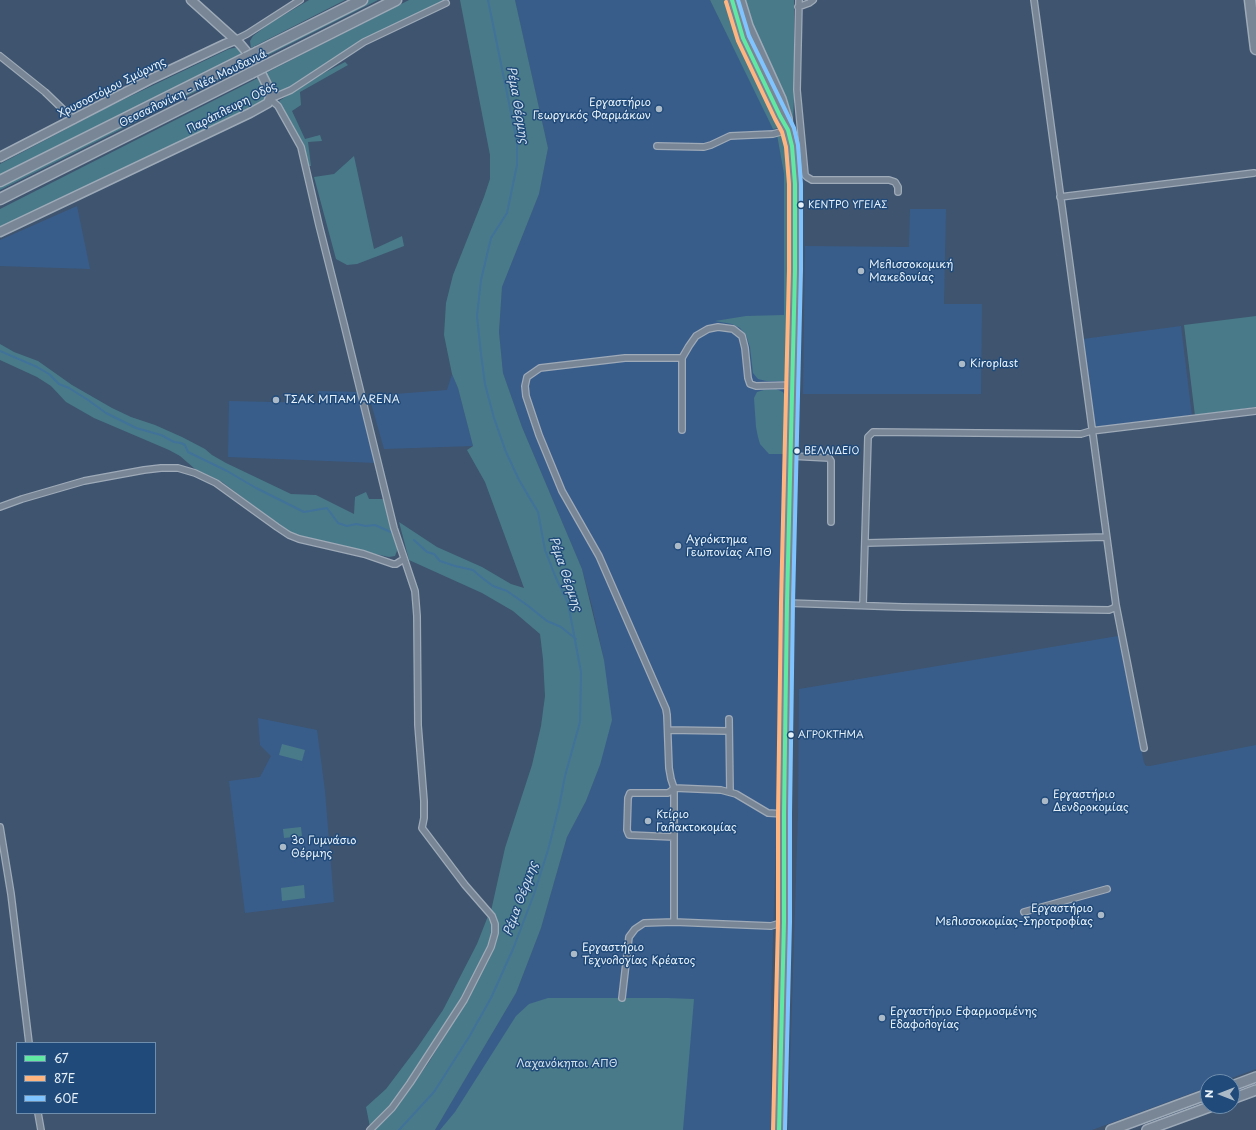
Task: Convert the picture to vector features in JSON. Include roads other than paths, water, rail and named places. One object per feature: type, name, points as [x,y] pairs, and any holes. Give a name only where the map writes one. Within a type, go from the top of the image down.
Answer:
[{"type":"highway","name":"Θεσσαλονίκη - Νέα Μουδανιά","points":[[0,181],[362,0]]},
{"type":"highway","name":"Θεσσαλονίκη - Νέα Μουδανιά","points":[[0,199],[396,0]]},
{"type":"highway","points":[[1250,0],[1256,49]]},
{"type":"main road","points":[[732,0],[743,38],[788,130]]},
{"type":"main road","points":[[740,0],[750,32],[781,99],[788,118],[788,130],[792,146],[795,184],[793,385],[784,814],[784,922],[779,1130]]},
{"type":"main road","points":[[1240,1083],[1256,1077]]},
{"type":"main road","points":[[1240,1096],[1256,1090]]},
{"type":"main road","points":[[1110,1130],[1200,1097]]},
{"type":"main road","points":[[1147,1130],[1200,1110]]},
{"type":"street","points":[[191,0],[235,40],[256,63],[270,91],[270,98],[278,106],[301,147],[394,528],[415,591],[417,616],[418,725],[424,801],[424,818],[422,828],[468,890],[492,916],[495,928],[493,943],[464,1000],[441,1037],[392,1108],[370,1130]]},
{"type":"street","points":[[235,40],[300,0]]},
{"type":"street","points":[[798,0],[797,90],[805,175],[812,180],[889,180],[895,182],[898,187],[898,192]]},
{"type":"street","points":[[798,6],[809,3],[812,0]]},
{"type":"street","points":[[1034,0],[1106,537],[1116,605],[1144,748]]},
{"type":"street","name":"Παράπλευρη Οδός","points":[[0,232],[257,110],[268,103],[270,98],[291,90],[364,42],[446,3]]},
{"type":"street","points":[[223,29],[225,44]]},
{"type":"street","name":"Χρυσοστόμου Σμύρνης","points":[[0,157],[149,80],[235,40]]},
{"type":"street","points":[[0,56],[45,92],[74,120]]},
{"type":"street","points":[[657,146],[704,147],[730,136],[773,134],[788,130]]},
{"type":"street","points":[[1060,197],[1254,172]]},
{"type":"street","points":[[682,430],[682,358],[696,336],[708,329],[718,327],[733,329],[742,336],[750,384],[756,386],[793,385]]},
{"type":"street","points":[[674,922],[674,788],[669,768],[667,715],[664,703],[598,556],[562,491],[539,435],[526,396],[525,386],[527,377],[540,368],[625,358],[682,358]]},
{"type":"street","points":[[863,605],[868,437],[873,432],[1081,434],[1091,430],[1256,411]]},
{"type":"street","points":[[791,456],[829,458],[831,461],[831,522]]},
{"type":"street","points":[[0,507],[84,481],[144,470],[178,468],[195,473],[216,483],[283,531],[299,539],[364,554],[393,564],[396,564],[404,559]]},
{"type":"street","points":[[866,543],[1106,537]]},
{"type":"street","points":[[788,603],[903,607],[1109,610],[1114,608],[1116,605]]},
{"type":"street","points":[[729,719],[730,792]]},
{"type":"street","points":[[668,730],[729,731]]},
{"type":"street","points":[[674,836],[629,835],[627,830],[628,798],[630,793],[668,793],[674,788],[722,790],[736,794],[768,813],[784,814]]},
{"type":"street","points":[[0,827],[11,894],[29,1042]]},
{"type":"street","points":[[1024,912],[1107,889]]},
{"type":"street","points":[[622,998],[629,937],[635,929],[644,923],[674,922],[771,926],[784,922]]},
{"type":"street","points":[[38,1114],[41,1130]]},
{"type":"waterway","name":"Ρέμα Θέρμης","points":[[399,1130],[434,1092],[469,1037],[491,998],[513,949],[534,894],[548,850],[565,776],[580,722],[581,672],[568,603],[545,550],[538,512],[519,480],[506,452],[494,418],[485,384],[481,354],[477,316],[481,280],[491,238],[507,213],[517,165],[517,142],[488,0]]},
{"type":"waterway","points":[[0,351],[37,367],[49,374],[59,384],[69,388],[106,413],[136,428],[161,435],[174,442],[181,443],[185,445],[188,452],[304,512],[327,508],[338,523],[347,526],[356,524],[366,526],[375,525],[393,533]]},
{"type":"waterway","points":[[414,540],[427,552],[434,554],[440,561],[473,570],[493,586],[507,591],[547,621],[561,627],[576,639]]},
{"type":"place","name":"Εργαστήριο Γεωργικός Φαρμάκων","points":[[659,109]]},
{"type":"place","name":"ΚΕΝΤΡΟ ΥΓΕΙΑΣ","points":[[801,205]]},
{"type":"place","name":"Μελισσοκομική Μακεδονίας","points":[[861,271]]},
{"type":"place","name":"Kiroplast","points":[[962,364]]},
{"type":"place","name":"ΤΣΑΚ ΜΠΑΜ ARENA","points":[[276,400]]},
{"type":"place","name":"ΒΕΛΛΙΔΕΙΟ","points":[[797,451]]},
{"type":"place","name":"Αγρόκτημα Γεωπονίας ΑΠΘ","points":[[678,546]]},
{"type":"place","name":"ΑΓΡΟΚΤΗΜΑ","points":[[791,735]]},
{"type":"place","name":"Εργαστήριο Δενδροκομίας","points":[[1045,801]]},
{"type":"place","name":"Κτίριο Γαλακτοκομίας","points":[[648,821]]},
{"type":"place","name":"3ο Γυμνάσιο Θέρμης","points":[[283,847]]},
{"type":"place","name":"Εργαστήριο Μελισσοκομίας-Σηροτροφίας","points":[[1101,915]]},
{"type":"place","name":"Εργαστήριο Τεχνολογίας Κρέατος","points":[[574,954]]},
{"type":"place","name":"Εργαστήριο Εφαρμοσμένης Εδαφολογίας","points":[[882,1018]]},
{"type":"park label","name":"Λαχανόκηποι ΑΠΘ","points":[[567,1064]]}]
